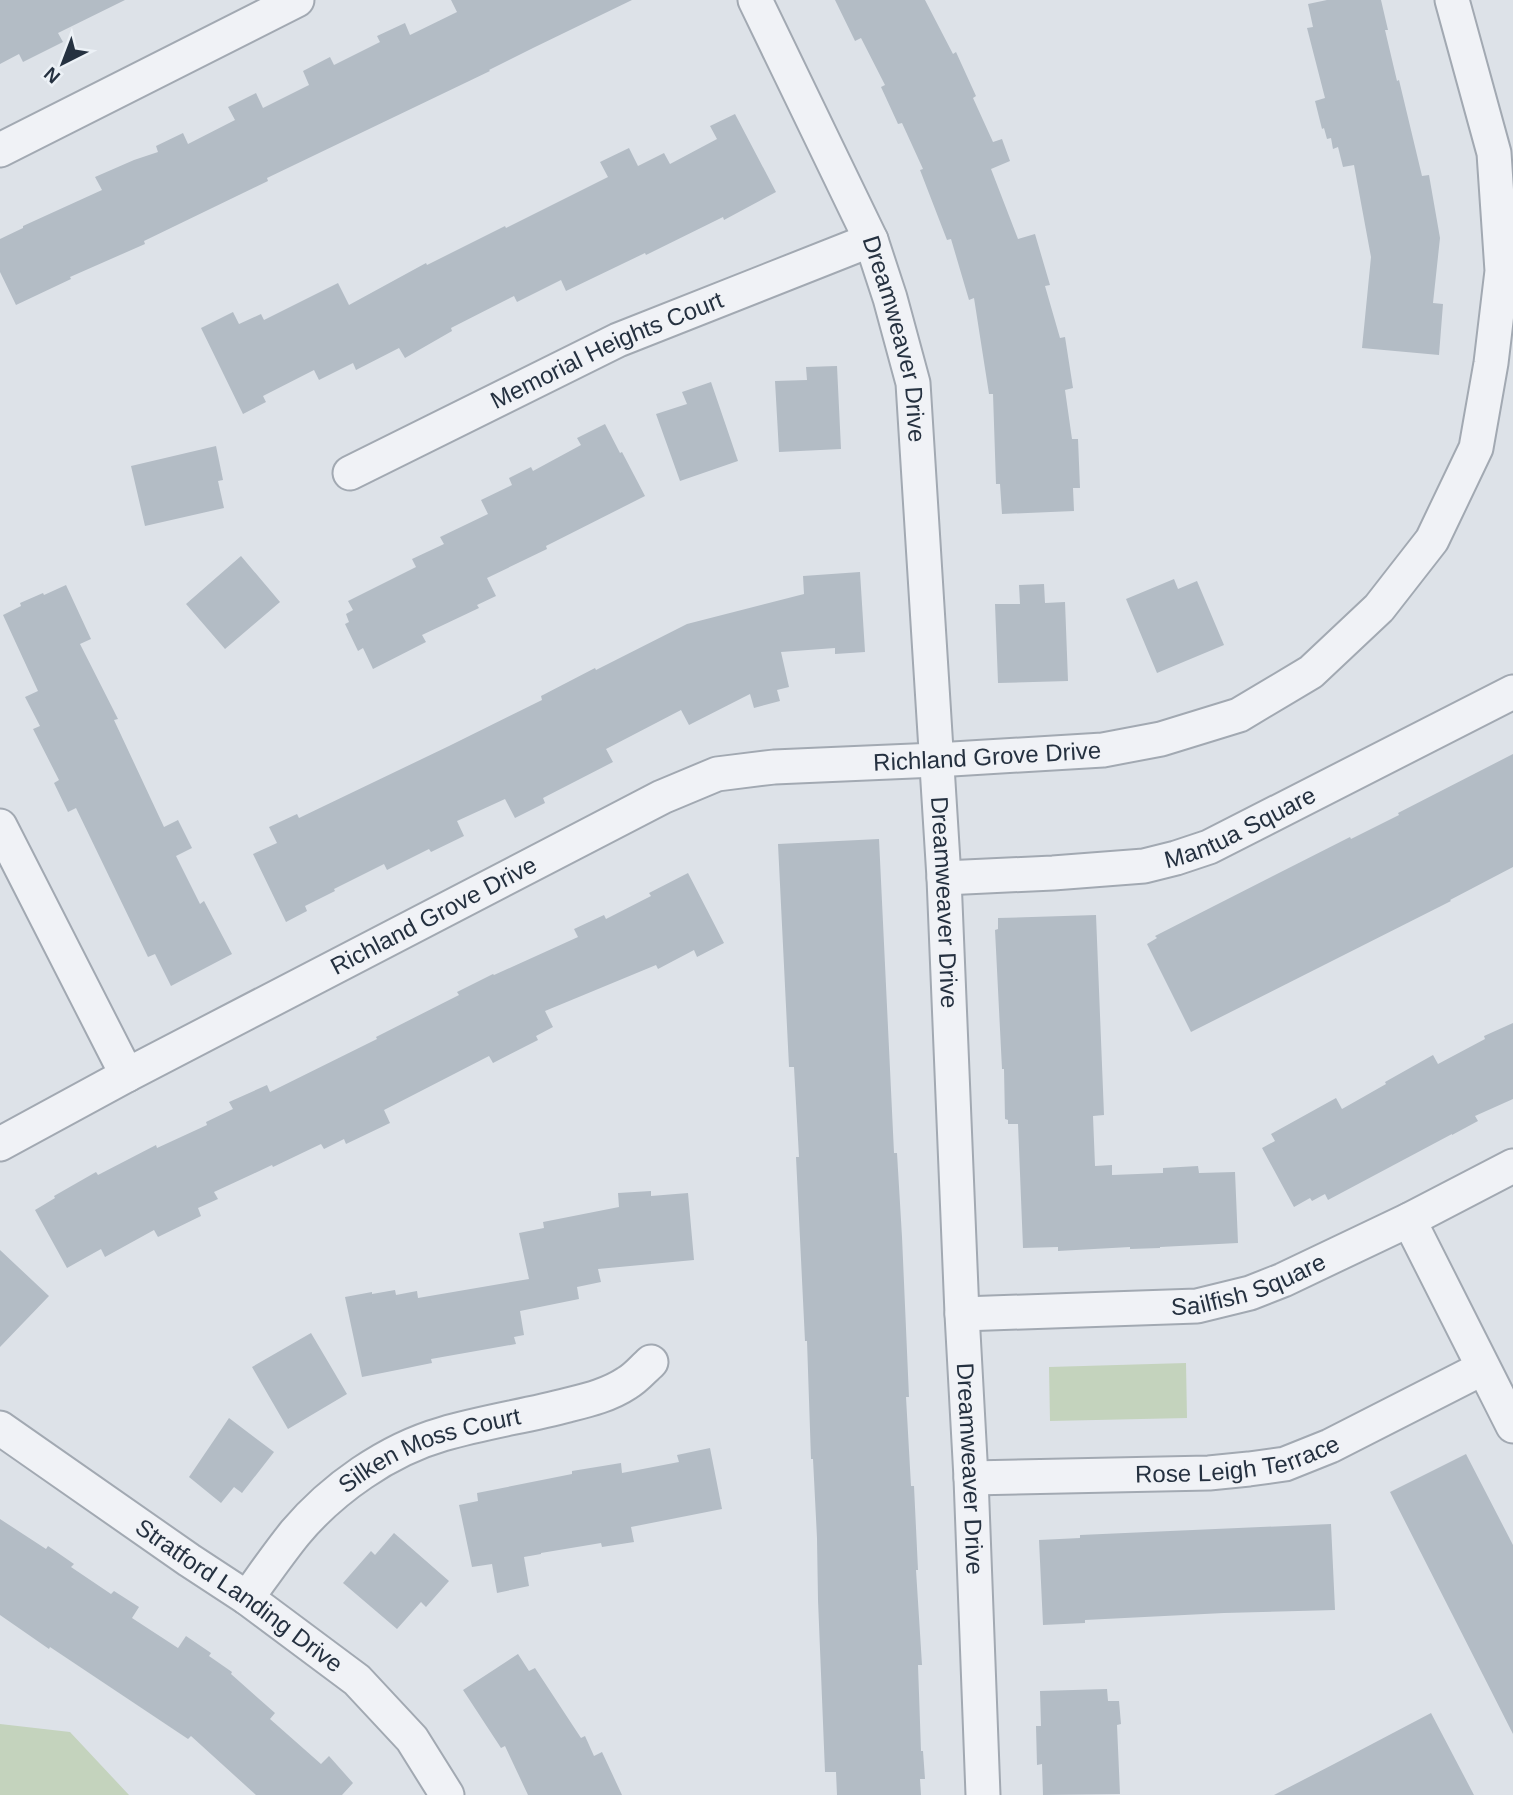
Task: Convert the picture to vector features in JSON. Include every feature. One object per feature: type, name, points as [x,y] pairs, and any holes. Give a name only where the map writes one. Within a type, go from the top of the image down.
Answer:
[{"type":"street","points":[[0,150],[297,0]]},
{"type":"street","name":"Dreamweaver Drive","points":[[755,0],[872,240],[913,383],[944,878],[983,1795]]},
{"type":"street","name":"Richland Grove Drive","points":[[0,1144],[127,1075],[662,797],[717,774],[774,767],[1103,750],[1161,739],[1239,715],[1311,672],[1379,608],[1432,540],[1476,449],[1491,363],[1502,271],[1505,200],[1452,0]]},
{"type":"street","name":"Memorial Heights Court","points":[[350,473],[618,340],[872,240]]},
{"type":"street","name":"Mantua Square","points":[[944,878],[1144,866],[1177,859],[1209,847],[1513,692]]},
{"type":"street","points":[[0,827],[127,1075]]},
{"type":"street","name":"Sailfish Square","points":[[962,1314],[1197,1306],[1250,1293],[1409,1220],[1513,1166]]},
{"type":"street","points":[[1409,1220],[1513,1426]]},
{"type":"street","name":"Silken Moss Court","points":[[247,1598],[296,1531],[337,1491],[362,1473],[413,1444],[444,1434],[603,1396],[629,1382],[651,1362]]},
{"type":"street","name":"Rose Leigh Terrace","points":[[971,1478],[1209,1472],[1285,1464],[1330,1446],[1483,1368]]},
{"type":"street","name":"Stratford Landing Drive","points":[[0,1428],[247,1598],[357,1681],[412,1738],[447,1795]]},
{"type":"green space","points":[[1186,1363],[1187,1418],[1050,1421],[1049,1367]]},
{"type":"green space","points":[[0,1724],[70,1732],[129,1795],[0,1795]]},
{"type":"building","points":[[0,0],[125,0],[58,33],[63,42],[23,62],[19,54],[0,64]]},
{"type":"building","points":[[451,0],[632,0],[267,178],[268,181],[144,241],[145,244],[70,277],[71,279],[16,305],[0,272],[0,239],[102,190],[95,177],[158,152],[156,146],[183,133],[188,144],[235,120],[228,107],[256,93],[263,108],[309,85],[303,71],[330,57],[334,65],[380,42],[377,36],[405,23],[410,35],[457,12]]},
{"type":"building","points":[[835,0],[925,0],[953,54],[956,52],[993,142],[1002,139],[1010,161],[991,169],[1018,239],[1035,234],[1050,285],[1045,286],[1060,338],[1065,337],[1073,388],[1065,390],[1072,439],[1078,439],[1080,488],[1073,488],[1074,511],[1002,514],[1000,484],[996,484],[993,394],[989,394],[974,298],[969,300],[951,239],[947,240],[920,170],[923,169],[902,123],[898,124],[881,87],[885,85],[861,38],[855,41]]},
{"type":"building","points":[[1327,0],[1381,0],[1388,30],[1385,30],[1422,176],[1429,175],[1440,238],[1433,303],[1443,304],[1439,355],[1362,348],[1371,257],[1354,165],[1343,167],[1338,147],[1333,149],[1331,138],[1327,139],[1324,128],[1322,129],[1315,101],[1325,98],[1307,28],[1313,27],[1308,4]]},
{"type":"building","points":[[735,114],[776,192],[724,220],[723,217],[566,291],[561,280],[517,302],[514,296],[451,328],[452,331],[405,358],[399,348],[356,370],[353,363],[319,380],[314,370],[263,396],[266,402],[243,414],[201,328],[233,312],[239,324],[261,314],[264,320],[338,283],[349,305],[426,263],[427,265],[505,226],[506,228],[608,177],[600,162],[629,148],[638,166],[664,153],[670,164],[717,139],[710,126]]},
{"type":"building","points":[[837,366],[841,449],[779,452],[775,381],[807,380],[806,367]]},
{"type":"building","points":[[711,382],[738,461],[680,481],[656,414],[687,404],[682,392]]},
{"type":"building","points":[[605,424],[645,496],[487,578],[496,596],[477,605],[479,608],[422,635],[426,642],[373,669],[363,648],[358,651],[345,624],[349,622],[346,614],[353,610],[348,601],[416,567],[412,559],[444,544],[440,537],[488,514],[481,500],[512,485],[509,478],[531,467],[533,471],[581,445],[577,438]]},
{"type":"building","points":[[216,446],[223,480],[218,481],[224,508],[145,526],[131,466]]},
{"type":"building","points":[[241,556],[280,602],[225,649],[186,604]]},
{"type":"building","points":[[860,572],[865,652],[835,654],[835,648],[781,652],[789,687],[777,690],[780,701],[754,708],[750,694],[689,725],[681,710],[606,749],[613,762],[543,798],[545,803],[515,818],[505,799],[457,821],[464,836],[431,852],[429,849],[387,870],[384,864],[305,906],[307,911],[286,922],[253,854],[277,843],[269,827],[297,814],[299,818],[449,746],[542,700],[541,696],[595,668],[596,670],[687,624],[804,594],[803,576]]},
{"type":"building","points":[[1174,579],[1178,589],[1197,581],[1224,645],[1157,673],[1126,599]]},
{"type":"building","points":[[1044,584],[1045,603],[1065,602],[1068,681],[998,683],[995,604],[1020,604],[1019,585]]},
{"type":"building","points":[[66,585],[91,639],[80,644],[118,719],[114,720],[164,827],[178,820],[192,848],[176,856],[200,904],[204,901],[232,954],[171,986],[155,954],[148,957],[76,808],[68,812],[54,783],[59,780],[33,729],[40,726],[25,697],[38,691],[3,615],[21,606],[20,603]]},
{"type":"building","points":[[1513,754],[1513,867],[1191,1032],[1147,944],[1157,938],[1155,936],[1399,815],[1398,813]]},
{"type":"building","points":[[879,839],[894,1153],[897,1153],[902,1237],[909,1397],[906,1397],[911,1486],[914,1486],[922,1665],[918,1665],[921,1751],[925,1779],[920,1779],[921,1795],[837,1795],[836,1772],[825,1772],[817,1538],[796,1157],[799,1157],[794,1067],[789,1067],[778,844]]},
{"type":"building","points":[[688,873],[724,943],[697,957],[694,950],[658,969],[656,965],[545,1011],[553,1027],[536,1036],[538,1040],[493,1063],[489,1056],[384,1110],[390,1123],[346,1144],[344,1139],[324,1149],[321,1144],[273,1167],[272,1165],[214,1192],[218,1199],[198,1208],[201,1216],[158,1237],[154,1230],[105,1257],[101,1249],[67,1268],[35,1210],[55,1198],[54,1196],[96,1172],[98,1175],[156,1145],[157,1148],[207,1125],[206,1122],[233,1109],[229,1102],[267,1085],[270,1092],[377,1039],[376,1037],[459,995],[457,992],[578,937],[574,929],[604,915],[606,919]]},
{"type":"building","points":[[1096,915],[1104,1115],[1093,1116],[1095,1166],[1112,1165],[1112,1175],[1163,1173],[1163,1168],[1198,1166],[1199,1173],[1235,1172],[1238,1243],[1058,1251],[1058,1247],[1023,1248],[1018,1124],[1008,1124],[1005,1119],[995,930],[998,929],[998,918]]},
{"type":"building","points":[[1513,1023],[1513,1099],[1475,1116],[1478,1121],[1328,1200],[1325,1194],[1312,1201],[1310,1198],[1294,1207],[1262,1148],[1275,1141],[1271,1134],[1336,1098],[1342,1109],[1433,1055],[1438,1064],[1485,1039],[1484,1036]]},
{"type":"building","points":[[651,1191],[651,1196],[688,1193],[694,1260],[598,1269],[601,1282],[577,1287],[579,1299],[520,1311],[524,1335],[514,1337],[516,1344],[431,1359],[432,1363],[362,1377],[345,1297],[395,1290],[396,1295],[417,1291],[418,1298],[529,1279],[519,1233],[544,1228],[543,1222],[619,1207],[618,1193]]},
{"type":"building","points":[[0,1250],[49,1296],[0,1347]]},
{"type":"building","points":[[311,1333],[347,1394],[288,1429],[252,1367]]},
{"type":"building","points":[[229,1418],[274,1452],[242,1493],[234,1487],[221,1503],[189,1477]]},
{"type":"building","points":[[710,1448],[722,1509],[631,1527],[634,1542],[602,1547],[601,1543],[524,1557],[529,1586],[497,1593],[492,1564],[472,1567],[459,1505],[478,1501],[477,1493],[572,1474],[572,1471],[621,1463],[622,1473],[679,1462],[677,1455]]},
{"type":"building","points":[[1466,1454],[1513,1545],[1513,1734],[1390,1492]]},
{"type":"building","points":[[0,1519],[46,1549],[48,1546],[74,1564],[71,1567],[111,1594],[114,1591],[139,1607],[132,1618],[178,1648],[186,1636],[211,1653],[209,1656],[232,1672],[231,1674],[275,1713],[270,1719],[321,1764],[329,1756],[353,1783],[342,1795],[256,1795],[191,1736],[188,1739],[0,1615]]},
{"type":"building","points":[[1331,1524],[1335,1610],[1085,1620],[1085,1623],[1043,1625],[1039,1540],[1080,1538],[1080,1535]]},
{"type":"building","points":[[394,1533],[449,1581],[426,1607],[421,1602],[397,1629],[343,1583],[371,1551],[375,1555]]},
{"type":"building","points":[[518,1654],[529,1671],[535,1668],[581,1738],[585,1736],[594,1756],[602,1752],[622,1795],[528,1795],[505,1746],[501,1748],[463,1690]]},
{"type":"building","points":[[1107,1689],[1108,1701],[1119,1701],[1121,1724],[1117,1725],[1120,1794],[1043,1795],[1042,1764],[1037,1765],[1036,1726],[1041,1726],[1040,1691]]},
{"type":"building","points":[[1431,1713],[1474,1795],[1274,1795],[1334,1764]]}]
